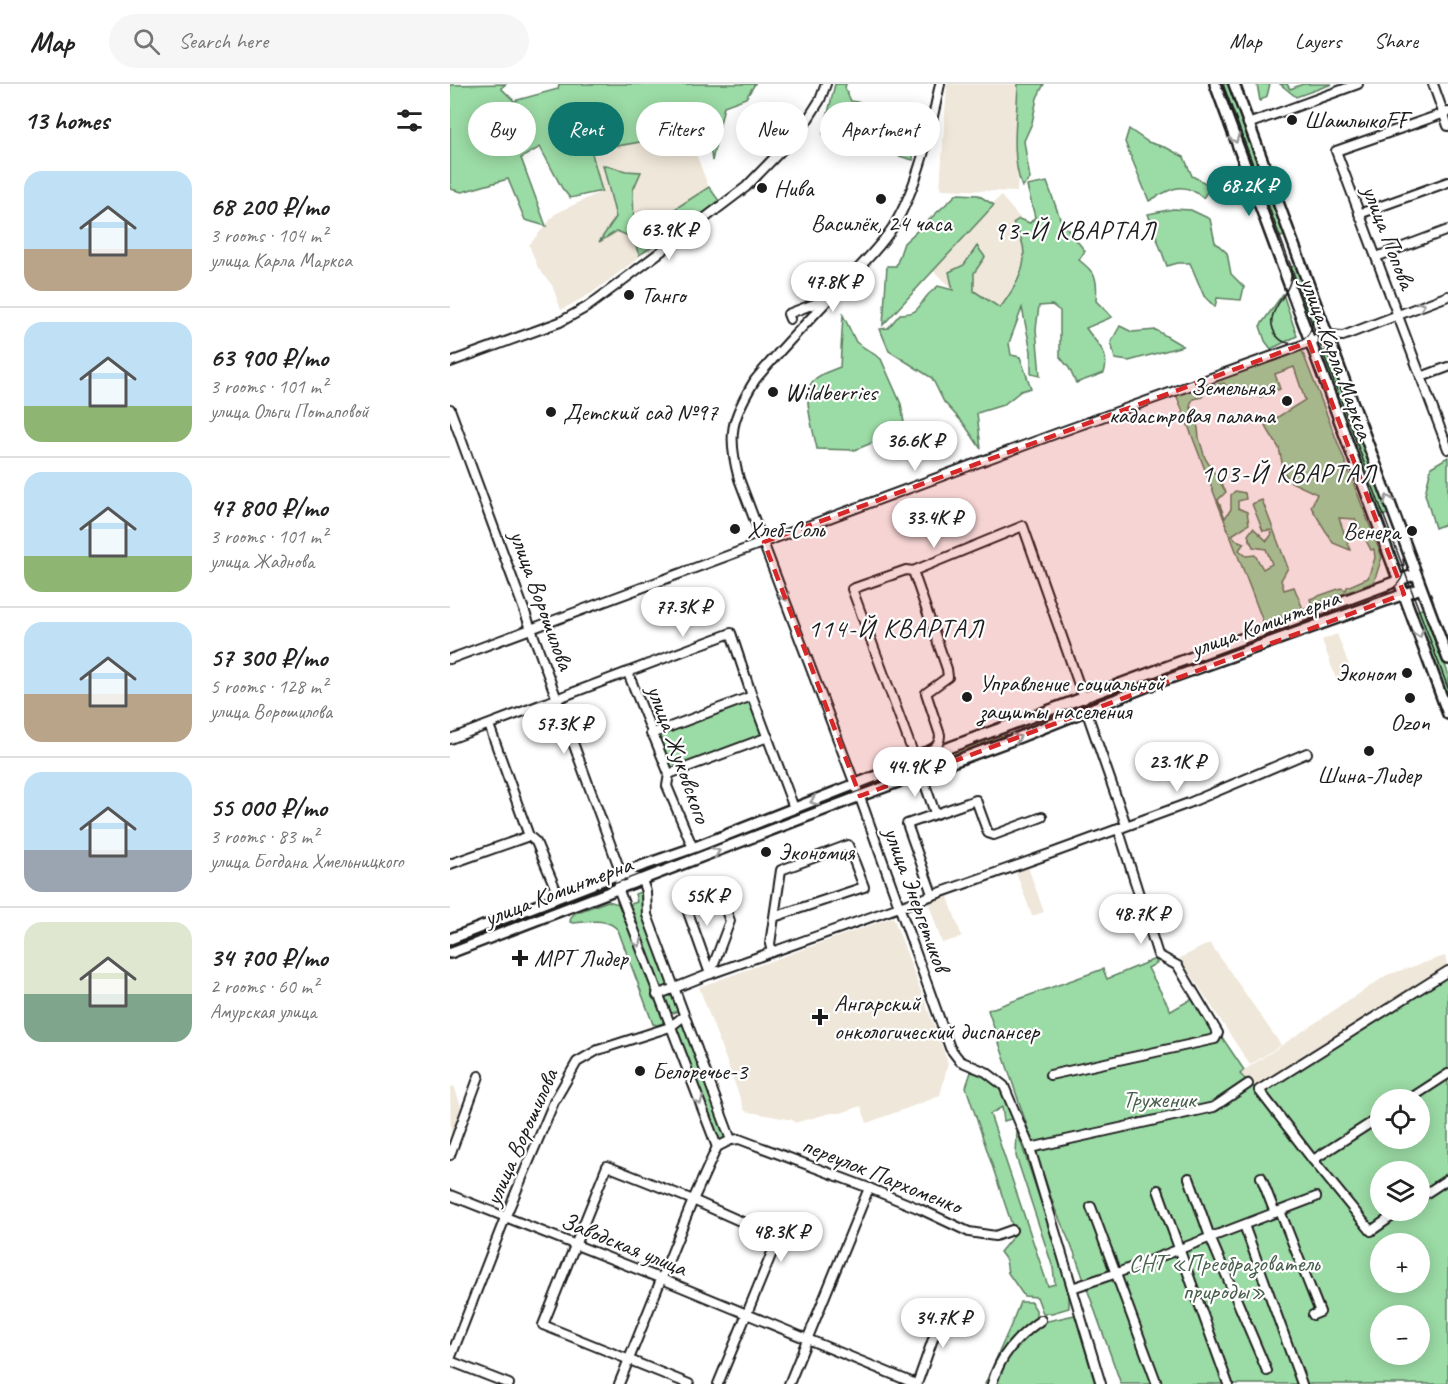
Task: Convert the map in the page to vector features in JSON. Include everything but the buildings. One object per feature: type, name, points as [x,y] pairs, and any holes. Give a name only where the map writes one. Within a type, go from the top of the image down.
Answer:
[{"type":"street","points":[[450,362],[560,322],[587,307],[746,187],[801,130],[820,100],[826,84]]},
{"type":"street","name":"улица Энергетиков","points":[[940,84],[932,124],[918,167],[906,201],[893,226],[755,380],[744,397],[733,425],[732,454],[739,479],[860,796],[950,1048],[960,1061],[986,1072],[1004,1086],[1030,1148],[1101,1384]]},
{"type":"street","name":"улица Карла Маркса","points":[[1215,84],[1448,714]]},
{"type":"street","name":"улица Карла Маркса","points":[[1234,84],[1448,659]]},
{"type":"street","points":[[1248,124],[1358,84]]},
{"type":"street","points":[[1433,84],[1446,113],[1448,126]]},
{"type":"street","name":"улица Попова","points":[[1446,113],[1336,151],[1448,449]]},
{"type":"street","points":[[1359,214],[1448,182]]},
{"type":"street","points":[[1376,257],[1448,230]]},
{"type":"street","points":[[450,658],[1327,335],[1343,336],[1448,296]]},
{"type":"street","points":[[790,319],[788,314],[829,299]]},
{"type":"street","points":[[1421,377],[1448,367]]},
{"type":"street","name":"улица Ворошилова","points":[[450,409],[621,873]]},
{"type":"street","points":[[913,571],[948,677],[926,693],[940,741],[937,747],[915,758],[852,589],[906,570],[913,571],[1023,526],[1084,699]]},
{"type":"street","name":"улица Коминтерна","points":[[450,939],[621,873],[693,848],[915,758],[1084,699],[1416,574]]},
{"type":"street","name":"улица Коминтерна","points":[[450,953],[1086,710],[1421,588]]},
{"type":"street","points":[[450,739],[731,633],[794,808]]},
{"type":"street","name":"улица Жуковского","points":[[628,673],[669,774],[667,786],[693,848]]},
{"type":"street","points":[[651,734],[752,696]]},
{"type":"street","points":[[1050,1075],[1215,1038],[1218,1033],[1178,966],[1158,955],[1086,710]]},
{"type":"street","points":[[489,724],[529,837],[536,842],[559,897]]},
{"type":"street","points":[[669,774],[768,738]]},
{"type":"street","points":[[657,995],[1189,803],[1306,753]]},
{"type":"street","points":[[921,773],[935,813]]},
{"type":"street","points":[[932,894],[907,824],[976,800],[988,833],[994,835],[1042,817]]},
{"type":"street","points":[[450,864],[529,837]]},
{"type":"street","points":[[772,952],[770,944],[774,917],[781,870],[848,845],[864,887],[774,917]]},
{"type":"street","points":[[619,1384],[693,1200],[717,1147],[735,1140],[684,1016],[647,915],[646,892],[642,880],[621,873],[618,888],[717,1147]]},
{"type":"street","points":[[716,885],[730,921],[710,974],[683,898],[716,885]]},
{"type":"street","points":[[470,932],[474,944]]},
{"type":"street","points":[[1385,1221],[1371,1231],[1259,1089],[1448,971]]},
{"type":"street","points":[[670,1027],[684,1016]]},
{"type":"street","name":"улица Ворошилова","points":[[450,1360],[505,1218],[554,1102],[577,1062],[598,1050],[670,1027]]},
{"type":"street","points":[[1425,1089],[1448,1074]]},
{"type":"street","points":[[450,1155],[479,1076]]},
{"type":"street","points":[[1030,1148],[1214,1107],[1248,1083]]},
{"type":"street","points":[[1313,1160],[1370,1123]]},
{"type":"street","name":"переулок Пархоменко","points":[[735,1140],[869,1188],[969,1232],[995,1236],[1012,1230]]},
{"type":"street","points":[[689,1384],[543,1324],[607,1166],[693,1200],[778,1238],[718,1384]]},
{"type":"street","points":[[1261,1177],[1320,1312],[1313,1315]]},
{"type":"street","points":[[1189,1178],[1210,1236],[1267,1371]]},
{"type":"street","points":[[1430,1191],[1448,1179]]},
{"type":"street","points":[[789,1384],[869,1188]]},
{"type":"street","points":[[1158,1190],[1228,1384]]},
{"type":"street","name":"Заводская улица","points":[[450,1196],[917,1384]]},
{"type":"street","points":[[1072,1288],[1316,1197]]},
{"type":"street","points":[[1091,1207],[1157,1384]]},
{"type":"street","points":[[1244,1225],[1302,1384]]},
{"type":"street","points":[[917,1384],[945,1305]]},
{"type":"street","points":[[992,1384],[1000,1362],[1020,1335],[1041,1320]]},
{"type":"street","points":[[450,1360],[509,1384]]},
{"type":"highlighted area","points":[[1309,342],[1404,594],[860,796],[764,542]]},
{"type":"shaded area","points":[[947,84],[1022,84],[1017,192],[940,189]]},
{"type":"shaded area","points":[[636,111],[636,156],[697,156],[714,201],[592,293],[561,310],[552,285],[538,268],[529,245],[555,214],[602,191],[588,156],[624,156],[624,115]]},
{"type":"shaded area","points":[[1001,196],[1027,226],[1028,293],[1012,308],[971,306],[932,270],[983,212]]},
{"type":"shaded area","points":[[1337,634],[1354,678],[1338,684],[1322,640]]},
{"type":"shaded area","points":[[1028,867],[1044,912],[1032,916],[1016,872]]},
{"type":"shaded area","points":[[947,894],[962,937],[942,943],[928,901]]},
{"type":"shaded area","name":"Ангарский онкологический диспансер","points":[[893,917],[948,1063],[940,1096],[867,1123],[861,1106],[841,1113],[831,1113],[794,1123],[793,1120],[745,1111],[699,987]]},
{"type":"shaded area","points":[[1210,943],[1281,1045],[1250,1065],[1180,958]]},
{"type":"shaded area","points":[[1445,956],[1448,968],[1255,1087],[1240,1073],[1387,975]]},
{"type":"shaded area","points":[[454,1086],[464,1115],[451,1144],[450,1088]]},
{"type":"green space","points":[[506,84],[501,88],[514,101],[558,89],[559,84],[755,84],[746,98],[724,106],[724,102],[636,102],[636,143],[624,145],[624,102],[548,102],[548,156],[593,156],[602,191],[570,198],[562,188],[540,147],[536,149],[536,102],[468,102],[468,156],[524,156],[521,158],[546,226],[525,220],[508,179],[462,192],[450,189],[450,85]]},
{"type":"green space","points":[[835,84],[846,84],[845,88],[851,101],[857,102],[831,102]]},
{"type":"green space","points":[[1018,84],[1044,84],[1037,98],[1032,123],[1024,141],[1030,179],[1022,187],[1015,149]]},
{"type":"green space","points":[[1219,84],[1229,84],[1286,235],[1276,239]]},
{"type":"green space","points":[[1257,84],[1270,84],[1267,96],[1260,101]]},
{"type":"green space","points":[[1280,84],[1287,84],[1290,89],[1303,84],[1332,84],[1296,97]]},
{"type":"green space","points":[[1129,129],[1148,142],[1184,157],[1192,176],[1211,186],[1203,198],[1189,189],[1176,188],[1149,201],[1125,142]]},
{"type":"green space","points":[[899,156],[913,156],[913,160]]},
{"type":"green space","points":[[603,165],[641,172],[633,190],[634,225],[650,225],[709,187],[722,205],[639,255],[633,238],[617,231],[599,242],[616,217]]},
{"type":"green space","points":[[1047,182],[1061,221],[1085,251],[1079,260],[1095,277],[1096,301],[1112,317],[1086,328],[1104,354],[1106,366],[1104,373],[1076,383],[1069,368],[1060,357],[1060,311],[1052,305],[1039,306],[1036,329],[1040,376],[1031,374],[1031,351],[1022,308],[1009,343],[1011,355],[1020,357],[1031,388],[1021,391],[1003,405],[977,413],[981,449],[964,424],[944,402],[932,378],[889,351],[880,329],[888,328],[900,314],[917,310],[938,286],[953,290],[949,272],[964,265],[977,246],[985,257],[974,273],[974,291],[1000,308],[1014,287],[1023,267],[1023,246],[1013,223],[1019,219],[1030,223],[1035,217],[1027,186]]},
{"type":"green space","points":[[957,194],[978,195],[994,205],[883,325],[887,266],[896,266],[904,243]]},
{"type":"green space","points":[[1173,209],[1191,210],[1210,219],[1215,242],[1227,253],[1231,274],[1244,287],[1241,300],[1217,298],[1215,307],[1204,296],[1190,263],[1167,266],[1148,214]]},
{"type":"green space","points":[[1296,265],[1317,322],[1308,325],[1287,269]]},
{"type":"green space","points":[[1283,294],[1297,336],[1271,349],[1265,341],[1260,326]]},
{"type":"green space","points":[[843,315],[856,342],[881,359],[901,404],[905,429],[855,450],[817,449],[809,413],[808,393],[814,380],[840,367]]},
{"type":"green space","points":[[1120,326],[1132,332],[1156,330],[1183,346],[1129,361],[1115,359],[1111,342]]},
{"type":"green space","points":[[1301,348],[1382,557],[1374,582],[1312,606],[1310,599],[1341,588],[1346,590],[1347,587],[1368,578],[1375,558],[1374,549],[1371,550],[1355,519],[1339,518],[1350,550],[1333,543],[1311,507],[1317,494],[1291,482],[1284,472],[1279,448],[1265,425],[1305,400],[1294,367],[1275,374],[1280,389],[1260,397],[1253,388],[1241,392],[1237,388],[1229,390],[1224,383],[1219,384],[1215,394],[1206,390],[1202,397],[1193,399],[1190,405],[1205,458],[1226,492],[1218,500],[1225,518],[1231,509],[1231,495],[1235,491],[1245,493],[1246,499],[1238,501],[1238,508],[1247,512],[1249,524],[1232,535],[1236,540],[1244,543],[1239,550],[1246,556],[1255,555],[1263,569],[1272,564],[1266,549],[1253,547],[1248,535],[1253,528],[1267,541],[1272,534],[1270,530],[1263,531],[1252,504],[1262,500],[1288,568],[1281,580],[1284,590],[1294,587],[1303,609],[1264,624],[1176,394]]},
{"type":"green space","points":[[1328,350],[1388,514],[1378,517],[1318,353]]},
{"type":"green space","points":[[1448,457],[1448,523],[1435,528],[1425,494],[1431,467]]},
{"type":"green space","points":[[1375,592],[1378,599],[1269,640],[1267,633]]},
{"type":"green space","points":[[1424,608],[1448,673],[1448,704],[1414,612]]},
{"type":"green space","points":[[1259,636],[1262,643],[1022,733],[1020,726]]},
{"type":"green space","points":[[752,696],[768,737],[669,774],[652,734]]},
{"type":"green space","points":[[1005,732],[1008,739],[863,793],[860,786]]},
{"type":"green space","points":[[851,790],[854,797],[644,876],[642,869]]},
{"type":"green space","points":[[602,884],[605,891],[478,940],[476,933]]},
{"type":"green space","points":[[641,892],[644,901],[643,916],[668,984],[665,990],[657,987],[628,905],[637,902],[635,894]]},
{"type":"green space","points":[[608,901],[619,904],[663,1023],[653,1024],[618,930],[603,922],[570,922],[575,913]]},
{"type":"green space","points":[[1155,959],[1157,963],[1148,968],[1171,1011],[1195,997],[1244,1070],[1240,1074],[1245,1079],[1249,1078],[1255,1090],[1272,1077],[1448,968],[1448,1384],[1121,1384],[1074,1252],[1055,1209],[988,1010],[1103,969],[1107,979]]},
{"type":"green space","points":[[667,996],[673,996],[678,1011],[669,1014],[664,999]]},
{"type":"green space","points":[[678,1024],[684,1024],[726,1133],[724,1142],[718,1142],[675,1029]]},
{"type":"green space","points":[[971,1072],[988,1078],[999,1088],[1014,1118],[1004,1121],[1002,1107],[990,1114],[1048,1286],[1055,1284],[1053,1268],[1016,1156],[1017,1131],[1061,1262],[1069,1296],[1069,1308],[1043,1313],[1037,1297],[1024,1296],[1008,1273],[1006,1260],[1000,1252],[1015,1234],[966,1087]]},
{"type":"green space","points":[[1020,1302],[1031,1302],[1036,1310],[1036,1319],[1039,1323],[1075,1315],[1095,1384],[985,1384]]},
{"type":"tram line","points":[[1223,84],[1448,688]]},
{"type":"tram line","points":[[1291,270],[1289,285],[1272,318],[1275,334],[1287,343],[1301,341],[1311,329],[1313,319]]},
{"type":"tram line","points":[[450,948],[1076,709],[1380,596],[1399,582],[1403,572],[1403,559]]},
{"type":"place","name":"ШашлыкoFF","points":[[1292,120]]},
{"type":"place","name":"Нива","points":[[762,188]]},
{"type":"place","name":"Василёк, 24 часа","points":[[881,199]]},
{"type":"place","name":"Танго","points":[[629,295]]},
{"type":"place","name":"Wildberries","points":[[773,392]]},
{"type":"place","name":"Земельная кадастровая палата","points":[[1287,401]]},
{"type":"place","name":"Детский сад №97","points":[[551,412]]},
{"type":"place","name":"Хлеб-Соль","points":[[735,529]]},
{"type":"place","name":"Венера","points":[[1412,531]]},
{"type":"place","name":"Эконом","points":[[1407,673]]},
{"type":"place","name":"Управление социальной защиты населения","points":[[967,697]]},
{"type":"place","name":"Ozon","points":[[1410,698]]},
{"type":"place","name":"Шина-Лидер","points":[[1369,751]]},
{"type":"place","name":"Экономия","points":[[766,852]]},
{"type":"place","name":"МРТ Лидер","points":[[520,958]]},
{"type":"place","name":"Ангарский онкологический диспансер","points":[[820,1017]]},
{"type":"place","name":"Белоречье-3","points":[[640,1071]]},
{"type":"district","name":"93-Й КВАРТАЛ","points":[[1075,230]]},
{"type":"district","name":"103-Й КВАРТАЛ","points":[[1289,473]]},
{"type":"district","name":"114-Й КВАРТАЛ","points":[[896,628]]},
{"type":"park label","name":"Труженик","points":[[1159,1099]]},
{"type":"park label","name":"СНТ «Преобразователь природы»","points":[[1224,1277]]}]
